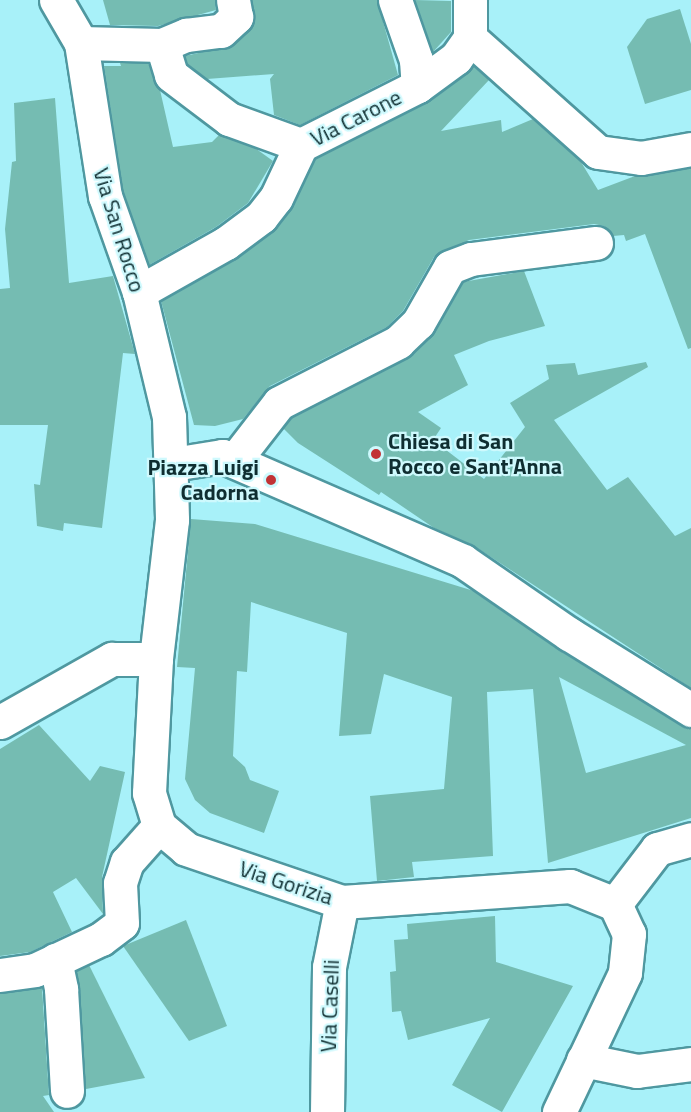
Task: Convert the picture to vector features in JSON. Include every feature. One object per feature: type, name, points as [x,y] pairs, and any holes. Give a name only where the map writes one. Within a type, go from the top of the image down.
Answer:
[{"type":"street","name":"Via San Rocco","points":[[56,0],[81,43],[105,196],[139,292],[169,417],[173,464]]},
{"type":"street","points":[[81,43],[162,45],[186,35],[221,31],[236,17],[233,0]]},
{"type":"street","points":[[394,0],[417,60],[418,86]]},
{"type":"street","points":[[470,0],[470,39],[598,152],[641,158],[691,149]]},
{"type":"street","name":"Via Carone","points":[[139,292],[226,243],[261,217],[276,198],[301,145],[418,86],[456,58],[470,39]]},
{"type":"street","points":[[162,45],[171,75],[229,119],[301,145]]},
{"type":"street","points":[[234,461],[279,403],[398,342],[418,323],[450,267],[471,259],[596,243]]},
{"type":"street","points":[[0,975],[35,970],[101,939],[122,923],[120,883],[127,862],[159,826],[149,794],[156,659],[172,520],[173,464],[222,456],[463,561],[569,634],[691,710]]},
{"type":"street","points":[[0,722],[112,659],[156,659]]},
{"type":"street","name":"Via Gorizia","points":[[159,826],[186,849],[342,902],[570,886],[615,904]]},
{"type":"street","points":[[559,1112],[625,974],[629,934],[615,904],[657,849],[691,839]]},
{"type":"street","name":"Via Caselli","points":[[327,1112],[329,967],[342,902]]},
{"type":"street","points":[[55,960],[61,989],[67,1091]]},
{"type":"street","points":[[583,1060],[637,1071],[691,1064]]},
{"type":"building","points":[[103,0],[215,0],[216,10],[158,26],[110,25]]},
{"type":"building","points":[[252,0],[377,0],[398,75],[300,125],[274,115],[270,79],[274,74],[207,79],[187,64],[185,56],[234,45],[254,23]]},
{"type":"building","points":[[415,0],[451,1],[451,32],[433,52]]},
{"type":"building","points":[[680,9],[691,44],[691,90],[645,104],[627,47],[647,19]]},
{"type":"building","points":[[120,63],[148,63],[160,90],[173,147],[212,142],[219,135],[255,148],[273,161],[248,203],[216,227],[149,265],[123,191],[104,66],[121,66]]},
{"type":"building","points":[[473,66],[489,80],[441,131],[501,120],[502,132],[533,119],[581,162],[598,190],[635,176],[691,168],[691,348],[688,349],[645,234],[626,241],[624,235],[613,236],[604,226],[594,224],[469,240],[434,257],[403,311],[387,327],[270,386],[243,419],[215,426],[194,425],[161,301],[235,259],[272,232],[293,206],[315,159],[427,103]]},
{"type":"building","points":[[55,98],[69,283],[113,276],[135,354],[123,353],[102,528],[64,523],[63,531],[37,526],[34,484],[40,485],[48,425],[0,425],[0,289],[10,288],[5,229],[12,162],[16,161],[14,103]]},
{"type":"building","points":[[524,271],[545,326],[489,341],[454,355],[468,385],[418,412],[441,428],[433,440],[484,479],[525,427],[510,403],[549,379],[546,365],[575,363],[578,375],[646,362],[648,367],[554,420],[607,490],[628,477],[675,536],[691,528],[691,688],[474,546],[434,528],[381,492],[379,495],[298,443],[283,428],[291,418],[411,356],[434,333],[463,282]]},
{"type":"building","points":[[191,519],[255,524],[474,591],[559,650],[691,729],[691,818],[548,863],[533,689],[487,692],[493,856],[412,862],[414,877],[377,881],[370,796],[444,789],[452,697],[384,674],[371,734],[339,736],[347,633],[251,602],[247,672],[237,671],[233,756],[245,767],[250,780],[279,791],[264,833],[210,813],[195,800],[185,779],[195,668],[177,667]],"holes":[[[559,677],[686,745],[586,773]]]},
{"type":"building","points":[[39,725],[90,781],[100,766],[125,772],[102,877],[103,914],[76,878],[53,892],[72,932],[30,952],[0,956],[0,749]]},
{"type":"building","points":[[495,916],[496,962],[573,986],[502,1112],[452,1085],[490,1018],[408,1040],[401,1011],[392,1012],[390,972],[396,971],[394,940],[408,939],[407,924]]},
{"type":"building","points":[[186,920],[227,1026],[189,1041],[123,946]]},
{"type":"building","points":[[89,965],[145,1078],[86,1089],[76,971]]},
{"type":"building","points":[[42,987],[49,1095],[43,1096],[54,1112],[0,1112],[0,993]]},
{"type":"place","name":"Chiesa di San Rocco e Sant'Anna","points":[[376,454]]},
{"type":"place","name":"Piazza Luigi Cadorna","points":[[271,480]]}]
